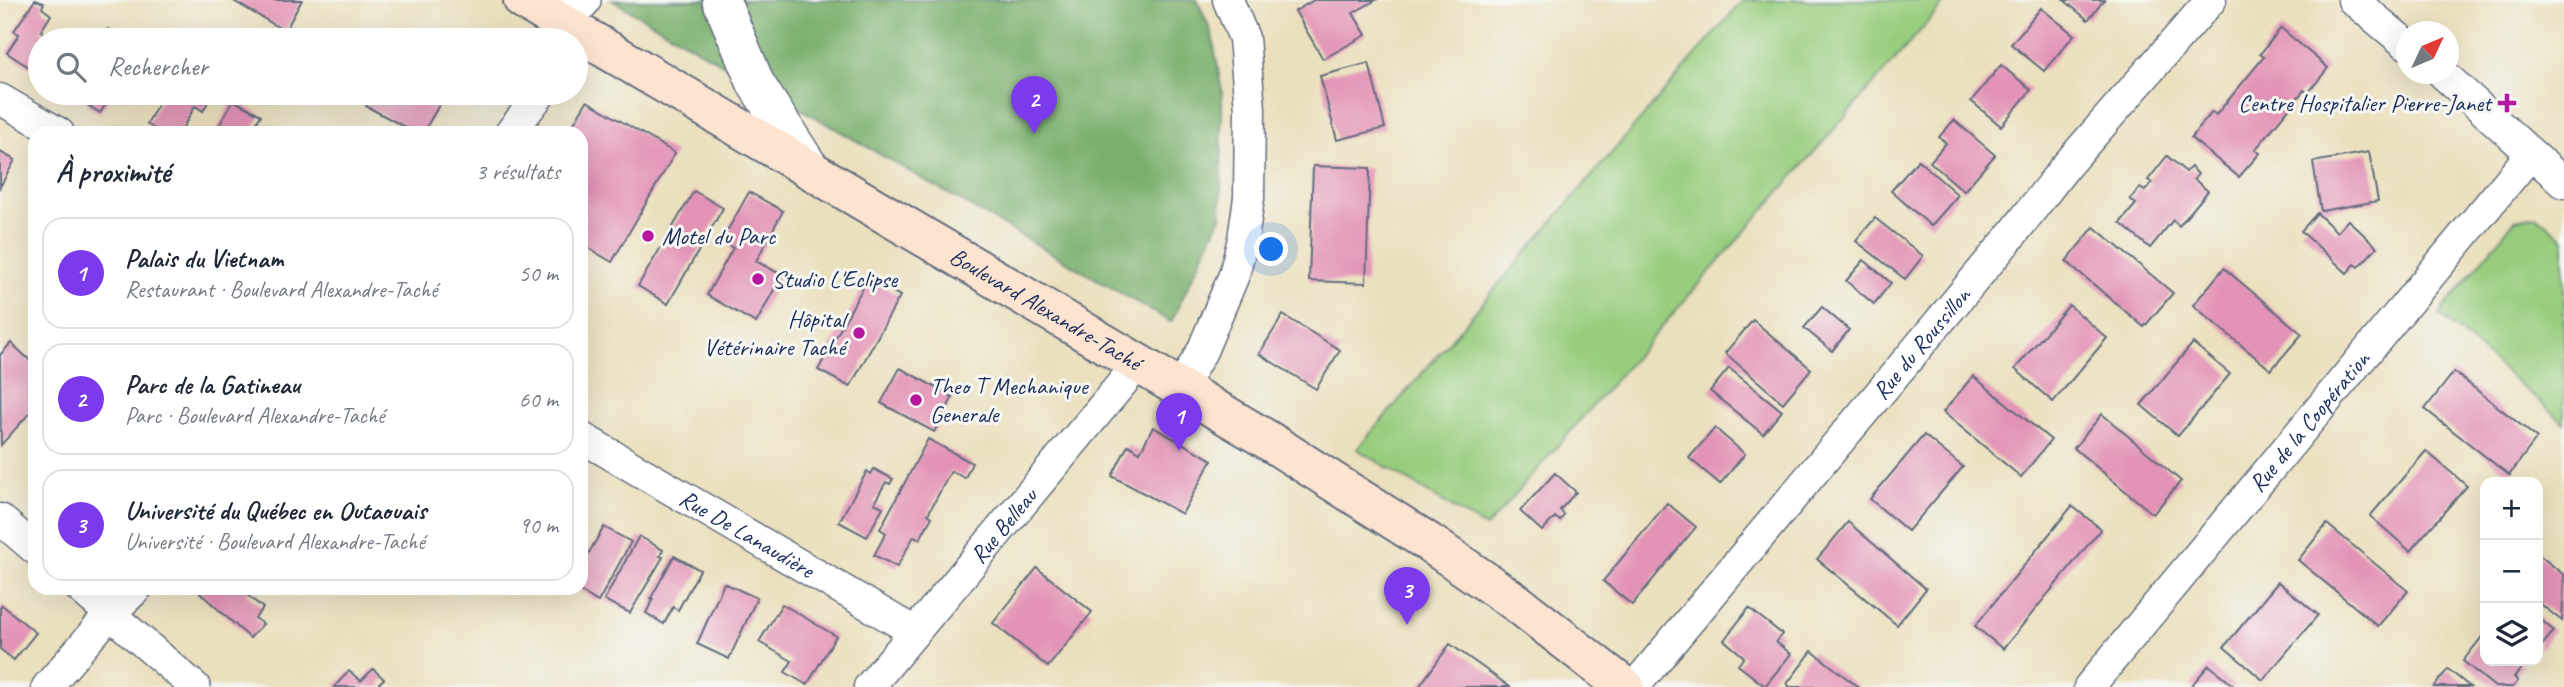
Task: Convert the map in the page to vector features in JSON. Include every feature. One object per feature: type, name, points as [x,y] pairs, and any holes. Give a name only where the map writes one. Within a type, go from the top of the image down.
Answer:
[{"type":"main road","name":"Boulevard Alexandre-Taché","points":[[523,0],[576,27]]},
{"type":"main road","name":"Boulevard Alexandre-Taché","points":[[588,34],[1266,439],[1428,542],[1517,603],[1625,687]]},
{"type":"street","points":[[720,0],[756,84],[810,168]]},
{"type":"street","points":[[1180,389],[1202,351],[1234,275],[1243,239],[1248,198],[1251,109],[1244,38],[1228,0]]},
{"type":"street","name":"Rue du Roussillon","points":[[1634,687],[2015,231],[2065,167],[2211,0]]},
{"type":"street","points":[[2353,0],[2396,36]]},
{"type":"street","points":[[2453,84],[2564,183]]},
{"type":"street","points":[[0,99],[47,126]]},
{"type":"street","points":[[515,126],[532,105]]},
{"type":"street","name":"Rue de la Coopération","points":[[2089,687],[2530,155]]},
{"type":"street","name":"Rue Belleau","points":[[869,687],[1139,363]]},
{"type":"street","name":"Rue De Lanaudière","points":[[588,441],[915,632]]},
{"type":"street","points":[[0,519],[28,543]]},
{"type":"street","points":[[88,595],[195,687]]},
{"type":"street","points":[[47,687],[130,595]]},
{"type":"green space","points":[[612,0],[1197,0],[1212,34],[1222,92],[1221,217],[1171,322]]},
{"type":"green space","points":[[1743,0],[1947,0],[1486,528],[1357,449]]},
{"type":"green space","points":[[2537,216],[2564,239],[2564,423],[2439,314],[2515,220]]},
{"type":"building","points":[[35,0],[44,3],[42,8],[51,15],[43,28],[28,28],[28,66],[7,53],[19,34],[14,31]]},
{"type":"building","points":[[232,0],[302,0],[287,28],[280,28]]},
{"type":"building","points":[[1314,0],[1376,0],[1353,13],[1366,35],[1323,59],[1295,11]]},
{"type":"building","points":[[2064,0],[2104,0],[2088,20]]},
{"type":"building","points":[[2041,8],[2074,35],[2044,71],[2011,44]]},
{"type":"building","points":[[2281,28],[2328,68],[2308,93],[2304,90],[2255,150],[2260,153],[2239,177],[2191,138],[2212,112],[2216,115],[2264,57],[2260,54]]},
{"type":"building","points":[[1369,63],[1385,128],[1337,140],[1320,76]]},
{"type":"building","points":[[2001,65],[2031,90],[2001,126],[1971,101]]},
{"type":"building","points":[[588,102],[675,153],[612,262],[588,248],[588,126],[572,126]]},
{"type":"building","points":[[87,105],[105,105],[100,113]]},
{"type":"building","points":[[157,105],[206,105],[203,111],[195,106],[184,126],[147,124]]},
{"type":"building","points":[[230,105],[242,105],[261,115],[255,126],[219,126]]},
{"type":"building","points":[[439,105],[427,126],[403,126],[366,106]]},
{"type":"building","points":[[1954,120],[1995,155],[1964,191],[1930,162],[1946,143],[1939,137]]},
{"type":"building","points":[[0,152],[15,160],[0,187]]},
{"type":"building","points":[[2369,152],[2378,201],[2321,211],[2313,162]]},
{"type":"building","points":[[2167,156],[2186,172],[2191,167],[2198,174],[2194,179],[2208,191],[2179,226],[2173,220],[2150,248],[2120,223],[2136,204],[2130,199],[2140,188],[2145,191],[2152,183],[2148,180]]},
{"type":"building","points":[[1918,160],[1958,195],[1931,226],[1891,191]]},
{"type":"building","points":[[1313,166],[1370,168],[1366,283],[1309,281]]},
{"type":"building","points":[[694,191],[723,208],[668,304],[638,286]]},
{"type":"building","points":[[749,192],[783,211],[756,261],[782,275],[756,323],[707,295],[733,248],[721,242]]},
{"type":"building","points":[[2317,213],[2337,232],[2348,220],[2377,247],[2359,267],[2355,264],[2347,273],[2301,231]]},
{"type":"building","points":[[1875,218],[1923,256],[1905,279],[1856,241]]},
{"type":"building","points":[[2094,227],[2173,293],[2144,327],[2066,261]]},
{"type":"building","points":[[1864,260],[1891,283],[1874,304],[1846,281]]},
{"type":"building","points":[[2224,268],[2302,334],[2271,370],[2193,305]]},
{"type":"building","name":"Hôpital Vétérinaire Taché","points":[[868,278],[900,296],[850,387],[818,370]]},
{"type":"building","points":[[2069,305],[2107,338],[2053,402],[2015,369]]},
{"type":"building","points":[[1822,307],[1849,330],[1832,351],[1804,328]]},
{"type":"building","points":[[1283,315],[1340,350],[1316,389],[1259,354]]},
{"type":"building","points":[[1753,320],[1811,369],[1783,403],[1725,353]]},
{"type":"building","points":[[11,343],[28,359],[28,415],[1,445],[0,355]]},
{"type":"building","points":[[2193,343],[2230,374],[2178,436],[2141,405]]},
{"type":"building","points":[[900,368],[953,397],[934,432],[881,403]]},
{"type":"building","points":[[1729,368],[1782,411],[1763,434],[1710,391]]},
{"type":"building","points":[[2454,372],[2537,438],[2509,475],[2425,409]]},
{"type":"building","points":[[1973,376],[2051,440],[2021,477],[1943,412]]},
{"type":"building","points":[[2102,414],[2181,481],[2153,514],[2074,448]]},
{"type":"building","points":[[1153,427],[1212,460],[1182,514],[1112,476],[1128,445],[1140,452]]},
{"type":"building","points":[[1715,428],[1745,454],[1720,484],[1689,458]]},
{"type":"building","points":[[1924,435],[1963,467],[1908,531],[1870,499]]},
{"type":"building","points":[[928,439],[972,463],[965,478],[951,471],[928,514],[932,517],[920,539],[914,536],[897,567],[874,555],[886,533],[880,529]]},
{"type":"building","points":[[2426,451],[2467,486],[2410,551],[2370,516]]},
{"type":"building","points":[[874,469],[893,479],[890,484],[886,482],[874,503],[883,507],[867,537],[839,522],[867,471],[871,474]]},
{"type":"building","points":[[1555,473],[1576,492],[1560,510],[1564,515],[1560,521],[1555,517],[1542,531],[1520,511]]},
{"type":"building","points":[[1667,503],[1696,527],[1632,605],[1603,581]]},
{"type":"building","points":[[2072,506],[2101,529],[2003,649],[1975,626]]},
{"type":"building","points":[[1848,522],[1926,589],[1897,625],[1817,559]]},
{"type":"building","points":[[2327,524],[2408,591],[2378,626],[2298,560]]},
{"type":"building","points":[[604,527],[631,542],[598,602],[586,595],[588,554]]},
{"type":"building","points":[[639,536],[663,550],[660,556],[663,557],[630,613],[604,600]]},
{"type":"building","points":[[674,556],[700,570],[678,610],[673,607],[664,624],[646,613],[653,599],[651,598]]},
{"type":"building","points":[[2543,558],[2564,575],[2562,621],[2543,606]]},
{"type":"building","points":[[1037,568],[1092,612],[1048,667],[993,623]]},
{"type":"building","points":[[2278,582],[2318,615],[2263,680],[2224,647]]},
{"type":"building","points":[[724,583],[757,598],[729,659],[697,644]]},
{"type":"building","points":[[202,595],[247,595],[263,608],[255,618],[263,624],[250,638]]},
{"type":"building","points":[[782,604],[836,636],[807,685],[785,672],[792,661],[759,642]]},
{"type":"building","points":[[2,605],[36,633],[14,660],[0,649]]},
{"type":"building","points":[[1749,608],[1782,634],[1776,642],[1791,654],[1765,686],[1738,665],[1744,657],[1724,640]]},
{"type":"building","points":[[2543,621],[2554,631],[2543,644]]},
{"type":"building","points":[[2480,639],[2480,666],[2524,666],[2514,677],[2518,681],[2513,687],[2495,687],[2463,661]]},
{"type":"building","points":[[1450,644],[1510,687],[1419,687]]},
{"type":"building","points":[[1812,651],[1858,687],[1790,687],[1787,684]]},
{"type":"building","points":[[2209,665],[2235,687],[2190,687]]},
{"type":"building","points":[[373,669],[384,679],[379,683],[383,687],[334,687],[349,671],[361,681]]},
{"type":"building","points":[[2448,669],[2470,687],[2434,687]]},
{"type":"place","name":"Centre Hospitalier Pierre-Janet","points":[[2507,103]]},
{"type":"place","name":"Parc de la Gatineau","points":[[1034,134]]},
{"type":"place","name":"Motel du Parc","points":[[648,236]]},
{"type":"place","name":"Studio L'Eclipse","points":[[758,279]]},
{"type":"place","name":"Hôpital Vétérinaire Taché","points":[[859,333]]},
{"type":"place","name":"Theo T Mechanique Generale","points":[[916,400]]},
{"type":"place","name":"Palais du Vietnam","points":[[1179,451]]},
{"type":"place","name":"Université du Québec en Outaouais","points":[[1407,625]]}]
